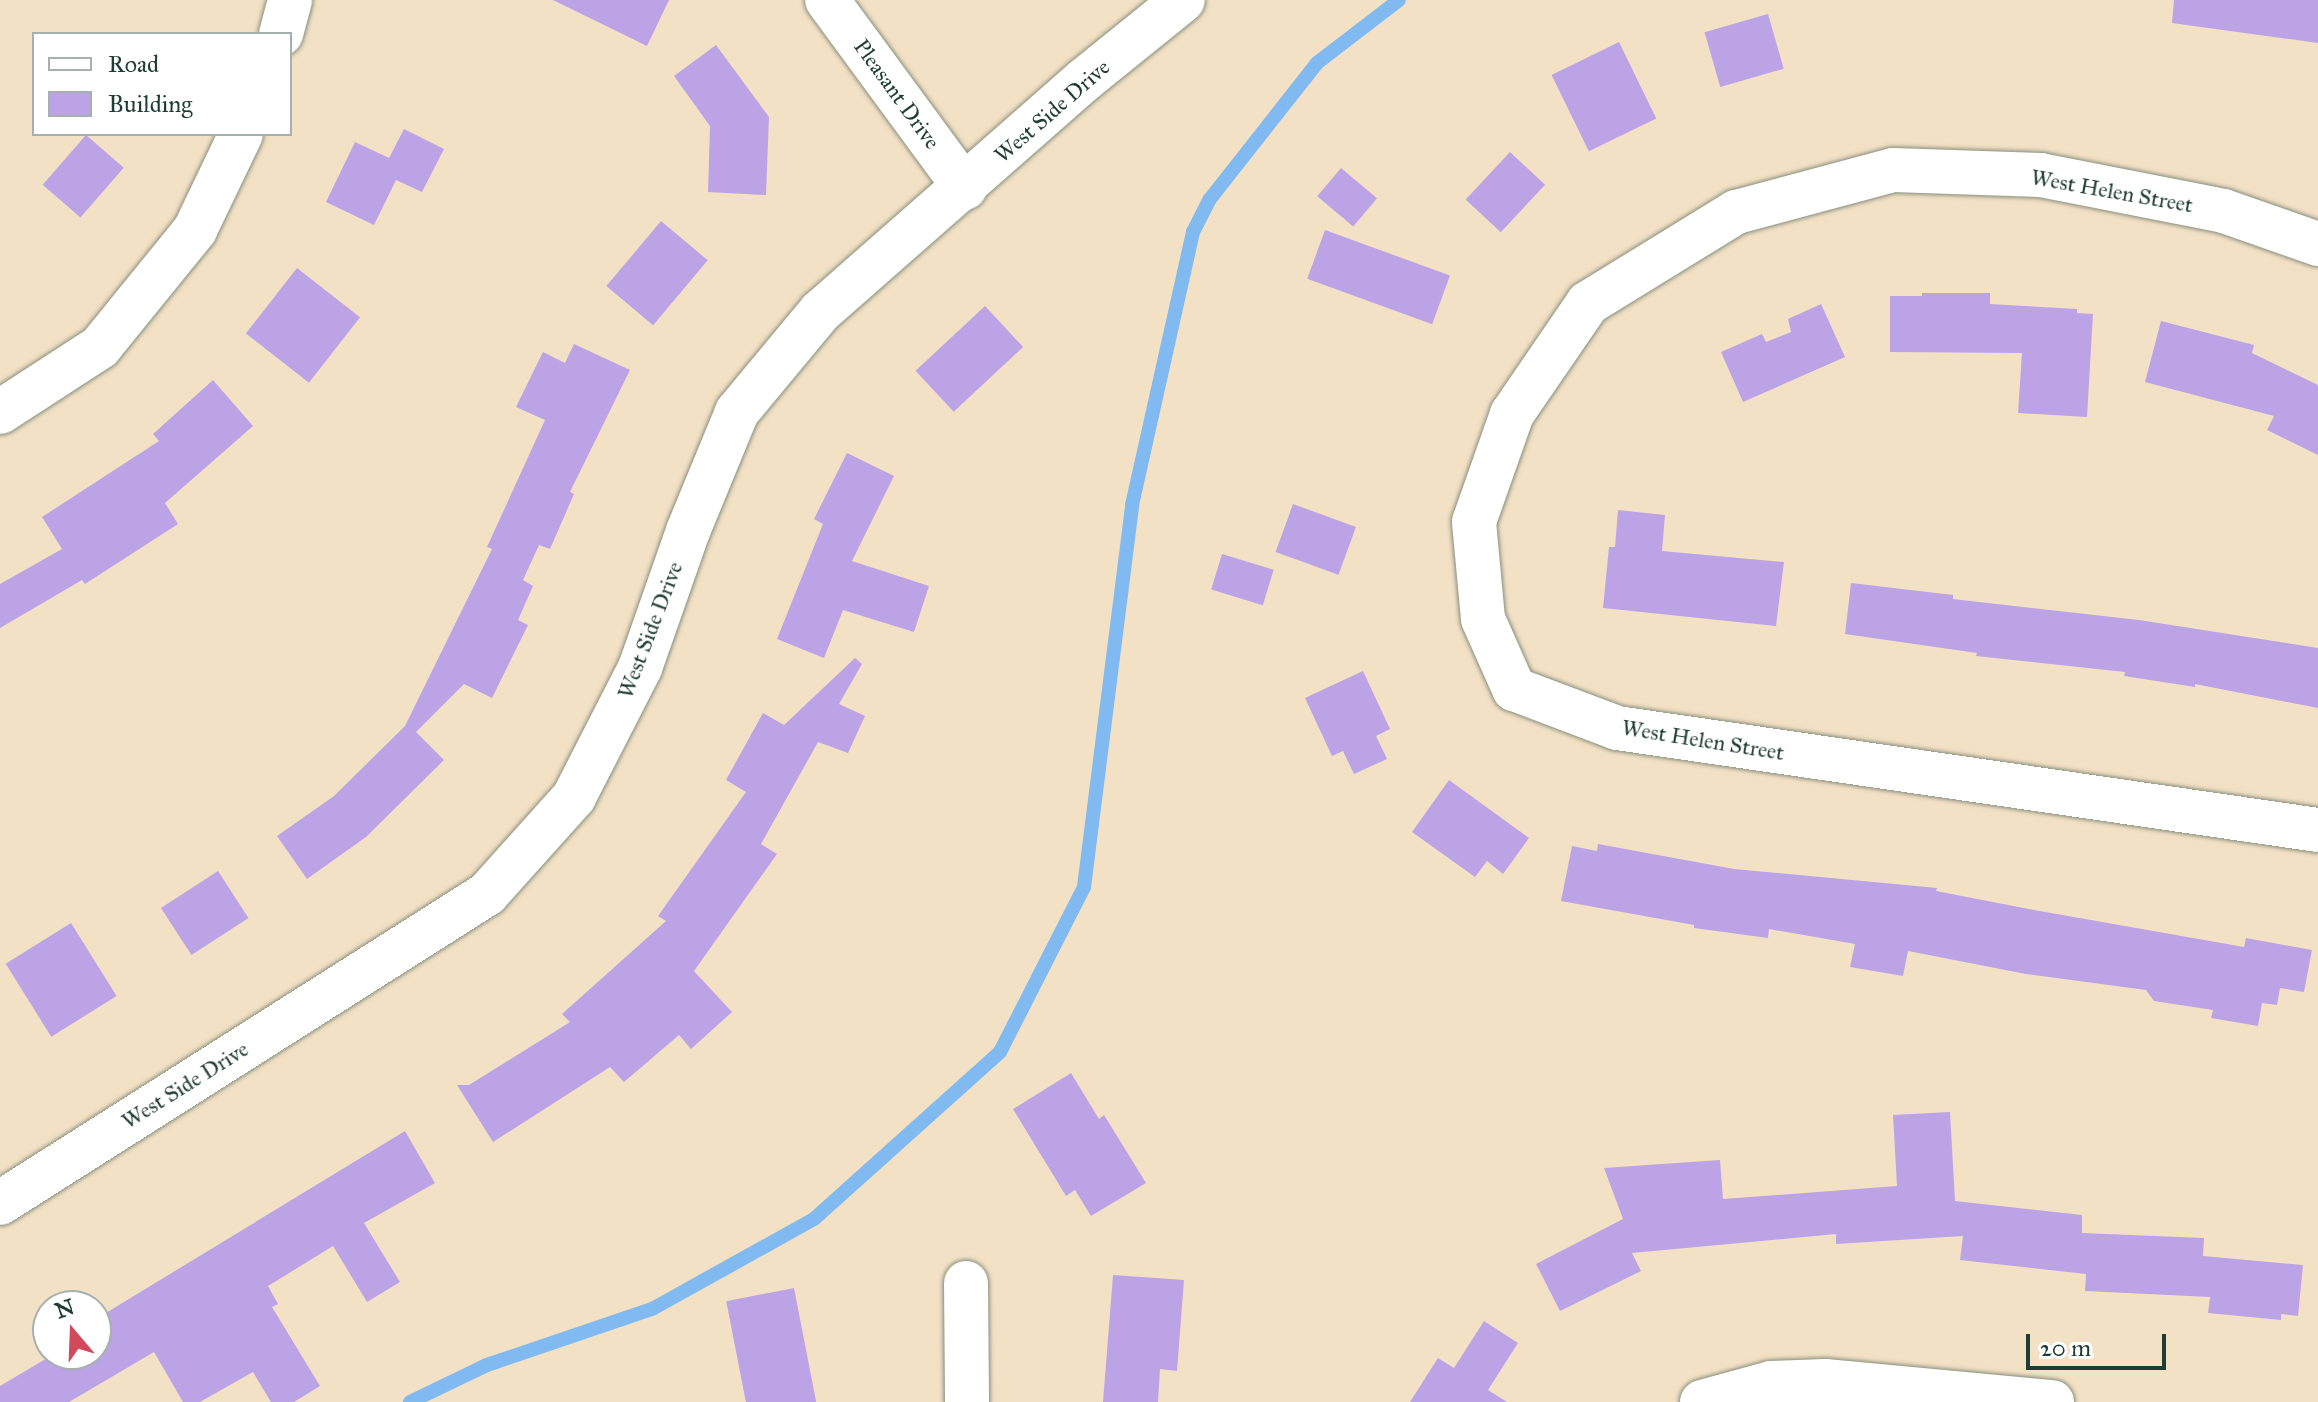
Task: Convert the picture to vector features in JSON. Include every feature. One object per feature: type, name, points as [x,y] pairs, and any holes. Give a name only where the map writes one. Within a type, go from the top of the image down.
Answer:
[{"type":"street","points":[[282,32],[290,0]]},
{"type":"street","name":"Pleasant Drive","points":[[827,0],[965,188]]},
{"type":"street","name":"West Side Drive","points":[[0,1203],[487,894],[574,797],[640,668],[688,531],[737,412],[820,312],[965,188],[1084,80],[1183,0]]},
{"type":"street","points":[[0,412],[100,347],[195,230],[240,136]]},
{"type":"street","name":"West Helen Street","points":[[2318,244],[2224,211],[2041,175],[1893,170],[1736,212],[1588,303],[1512,414],[1474,522],[1483,619],[1514,689],[1617,728],[2318,830]]},
{"type":"street","points":[[966,1283],[967,1402]]},
{"type":"street","points":[[1702,1402],[1771,1383],[1825,1381],[2026,1401]]},
{"type":"building","points":[[553,0],[669,0],[647,46]]},
{"type":"building","points":[[2174,0],[2318,0],[2318,43],[2172,23]]},
{"type":"building","points":[[1768,14],[1784,69],[1720,87],[1705,32]]},
{"type":"building","points":[[1619,42],[1656,118],[1589,151],[1552,75]]},
{"type":"building","points":[[716,45],[769,117],[766,195],[708,192],[710,126],[674,76]]},
{"type":"building","points":[[404,129],[444,149],[422,192],[396,180],[374,225],[326,202],[355,142],[389,158]]},
{"type":"building","points":[[87,136],[124,168],[80,218],[43,185]]},
{"type":"building","points":[[1510,152],[1545,185],[1501,232],[1466,200]]},
{"type":"building","points":[[1341,168],[1377,198],[1353,227],[1317,196]]},
{"type":"building","points":[[661,221],[708,260],[653,325],[606,286]]},
{"type":"building","points":[[1325,230],[1450,275],[1432,324],[1307,279]]},
{"type":"building","points":[[297,268],[360,317],[309,383],[246,333]]},
{"type":"building","points":[[1922,293],[1990,293],[1990,304],[2077,309],[2077,313],[2093,314],[2087,417],[2018,413],[2022,353],[1890,352],[1890,296],[1922,296]]},
{"type":"building","points":[[1821,304],[1845,357],[1743,402],[1721,352],[1762,334],[1766,342],[1791,332],[1788,319]]},
{"type":"building","points":[[985,306],[1023,347],[954,412],[916,371]]},
{"type":"building","points":[[2161,321],[2254,345],[2252,353],[2318,385],[2318,455],[2267,430],[2274,416],[2145,382]]},
{"type":"building","points":[[574,344],[630,370],[570,492],[574,494],[550,549],[539,545],[523,580],[533,586],[518,620],[528,625],[492,698],[464,684],[416,732],[444,760],[366,837],[307,879],[277,836],[334,796],[405,726],[492,549],[487,547],[545,420],[516,407],[543,352],[565,363]]},
{"type":"building","points":[[213,380],[253,426],[165,503],[178,524],[85,584],[82,580],[0,628],[0,584],[62,549],[42,517],[159,441],[153,434]]},
{"type":"building","points":[[847,453],[894,476],[852,561],[929,586],[914,632],[843,610],[824,658],[777,639],[823,524],[814,519]]},
{"type":"building","points":[[1293,504],[1356,527],[1339,575],[1276,552]]},
{"type":"building","points":[[1618,510],[1665,515],[1662,551],[1784,562],[1776,626],[1603,608],[1609,547],[1615,547]]},
{"type":"building","points":[[1222,554],[1274,570],[1263,605],[1211,589]]},
{"type":"building","points":[[1851,583],[1953,595],[1953,599],[2139,620],[2318,648],[2318,708],[2195,684],[2195,687],[2124,676],[2125,672],[1976,656],[1977,653],[1845,634]]},
{"type":"building","points":[[855,658],[862,664],[839,704],[865,716],[848,753],[818,742],[761,844],[777,854],[694,971],[732,1012],[691,1049],[679,1035],[624,1082],[610,1067],[493,1142],[457,1085],[469,1085],[570,1022],[562,1014],[666,921],[658,916],[746,792],[726,780],[763,713],[784,725]]},
{"type":"building","points":[[1363,671],[1390,729],[1376,736],[1387,759],[1354,774],[1343,751],[1332,756],[1305,698]]},
{"type":"building","points":[[1449,780],[1529,838],[1503,874],[1487,861],[1475,877],[1412,832]]},
{"type":"building","points":[[1598,844],[1734,869],[1937,888],[1936,891],[2034,910],[2244,947],[2246,938],[2312,950],[2304,992],[2280,988],[2277,1005],[2262,1003],[2258,1026],[2211,1018],[2213,1010],[2154,1001],[2146,990],[2026,974],[1908,951],[1903,976],[1850,967],[1855,944],[1769,929],[1768,938],[1694,928],[1694,925],[1561,901],[1572,846],[1597,851]]},
{"type":"building","points":[[218,871],[248,918],[191,955],[161,908]]},
{"type":"building","points":[[71,923],[117,996],[51,1037],[6,964]]},
{"type":"building","points":[[1071,1073],[1099,1119],[1104,1115],[1146,1183],[1091,1216],[1075,1190],[1066,1196],[1013,1109]]},
{"type":"building","points":[[1950,1112],[1955,1201],[2082,1215],[2082,1233],[2204,1238],[2203,1256],[2303,1265],[2298,1316],[2281,1314],[2281,1320],[2208,1313],[2210,1297],[2085,1291],[2086,1274],[1960,1260],[1963,1236],[1836,1244],[1836,1234],[1632,1253],[1641,1271],[1560,1311],[1536,1264],[1623,1219],[1604,1168],[1720,1160],[1723,1199],[1897,1186],[1893,1115]]},
{"type":"building","points":[[405,1131],[435,1183],[364,1223],[400,1282],[367,1302],[333,1246],[268,1286],[278,1304],[272,1307],[320,1386],[294,1402],[271,1402],[253,1372],[200,1402],[183,1402],[154,1352],[69,1402],[0,1402],[0,1386],[32,1367],[32,1370],[112,1370],[112,1309]]},
{"type":"building","points":[[1113,1275],[1184,1280],[1177,1371],[1160,1369],[1158,1402],[1103,1402]]},
{"type":"building","points":[[794,1288],[816,1402],[746,1402],[726,1301]]},
{"type":"building","points":[[1484,1321],[1518,1343],[1488,1390],[1507,1402],[1410,1402],[1438,1358],[1454,1368]]},
{"type":"waterway","points":[[410,1402],[487,1365],[654,1308],[814,1219],[1000,1052],[1084,887],[1132,505],[1193,232],[1210,199],[1317,63],[1399,0]]}]
